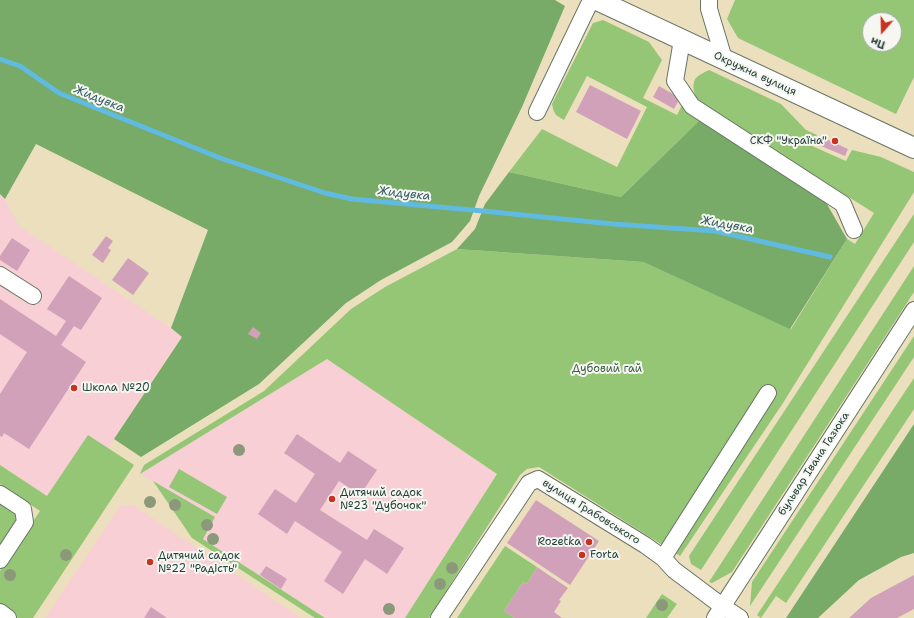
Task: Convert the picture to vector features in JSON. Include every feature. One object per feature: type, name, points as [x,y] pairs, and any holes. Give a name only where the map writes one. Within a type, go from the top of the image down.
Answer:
[{"type":"main road","name":"Окружна вулиця","points":[[597,0],[625,6],[682,40],[914,148]]},
{"type":"street","points":[[537,112],[591,0]]},
{"type":"street","points":[[709,0],[709,9],[724,59]]},
{"type":"street","points":[[682,40],[675,81],[692,106],[843,204],[854,230]]},
{"type":"street","points":[[0,275],[33,296]]},
{"type":"street","name":"бульвар Івана Газюка","points":[[718,612],[914,310]]},
{"type":"street","points":[[663,558],[768,393]]},
{"type":"street","name":"вулиця Грабовського","points":[[439,618],[529,483],[538,479],[645,545],[663,558],[718,612],[740,618]]},
{"type":"street","points":[[0,494],[23,509],[25,522],[0,560]]},
{"type":"street","points":[[0,612],[8,618]]},
{"type":"shaded area","name":"Школа №20","points":[[0,194],[5,199],[19,226],[182,336],[68,510],[0,465]]},
{"type":"shaded area","name":"Дитячий садок №23 \"Дубочок\"","points":[[327,359],[497,474],[405,618],[325,618],[203,539],[215,517],[140,474]]},
{"type":"shaded area","name":"Дитячий садок №22 \"Радість\"","points":[[133,505],[301,618],[45,618],[120,506]]},
{"type":"green space","points":[[0,0],[555,0],[565,6],[522,107],[479,196],[470,221],[452,242],[381,280],[346,303],[259,384],[141,457],[114,439],[182,337],[171,328],[208,230],[36,144],[5,199],[0,194]]},
{"type":"green space","points":[[735,0],[914,0],[914,77],[896,114],[738,38],[727,19]]},
{"type":"green space","points":[[603,20],[649,42],[662,60],[643,98],[677,115],[682,105],[702,118],[621,197],[509,172],[542,129],[617,167],[647,107],[587,76],[564,120],[555,114],[552,104],[593,23]]},
{"type":"green space","name":"Дубовий гай","points":[[709,70],[781,104],[806,130],[817,135],[812,146],[846,161],[852,150],[881,157],[914,172],[914,192],[783,403],[680,556],[674,552],[776,390],[767,384],[664,546],[539,467],[527,469],[520,475],[429,618],[405,618],[497,474],[327,359],[140,474],[144,465],[264,391],[351,309],[385,287],[457,249],[643,262],[791,329],[847,239],[855,244],[874,213],[698,102],[693,86],[695,80],[698,76]]},
{"type":"green space","points":[[702,118],[824,199],[847,239],[790,329],[643,262],[457,249],[475,229],[485,204],[509,172],[621,197]]},
{"type":"green space","points":[[914,214],[914,242],[701,570],[691,564],[689,556]]},
{"type":"green space","points":[[914,266],[914,292],[732,572],[712,583],[709,582]]},
{"type":"green space","points":[[914,336],[914,357],[750,606],[752,582]]},
{"type":"green space","points":[[914,378],[914,409],[786,603],[776,596],[761,618],[757,615]]},
{"type":"green space","points":[[914,424],[914,553],[901,557],[859,580],[818,618],[786,618]]},
{"type":"green space","points":[[88,435],[134,465],[33,618],[18,618],[0,605],[0,571],[40,511],[0,484],[0,465],[47,496]]},
{"type":"green space","points":[[179,469],[227,497],[217,514],[169,487]]},
{"type":"green space","points":[[153,481],[215,517],[203,539],[325,618],[315,618],[192,538]]},
{"type":"green space","points":[[0,498],[16,514],[17,520],[14,532],[0,553]]},
{"type":"green space","points":[[505,546],[537,567],[527,584],[523,582],[504,611],[515,618],[457,618]]},
{"type":"green space","points":[[662,594],[677,604],[667,618],[646,618]]},
{"type":"building","points":[[590,85],[641,111],[627,139],[576,112]]},
{"type":"building","points":[[659,86],[680,98],[674,109],[653,97]]},
{"type":"building","points":[[820,136],[848,149],[845,156],[816,144]]},
{"type":"building","points":[[106,236],[113,241],[108,248],[111,250],[103,263],[92,255]]},
{"type":"building","points":[[12,238],[30,250],[17,271],[0,260],[0,256]]},
{"type":"building","points":[[128,258],[149,273],[133,295],[112,280]]},
{"type":"building","points":[[69,276],[102,298],[81,330],[74,326],[61,345],[86,362],[29,449],[4,433],[2,437],[0,436],[0,394],[27,352],[0,334],[0,299],[56,336],[66,321],[47,309]]},
{"type":"building","points":[[253,327],[261,333],[257,339],[248,334]]},
{"type":"building","points":[[297,434],[340,463],[348,451],[377,470],[360,495],[339,481],[320,510],[367,540],[374,529],[404,548],[387,574],[365,559],[343,594],[324,581],[342,552],[295,521],[287,534],[258,514],[275,489],[296,503],[315,474],[284,453]]},
{"type":"building","points":[[536,500],[599,541],[570,585],[507,543]]},
{"type":"building","points":[[266,566],[287,579],[281,589],[260,575]]},
{"type":"building","points":[[537,567],[568,588],[559,600],[561,601],[554,612],[562,618],[515,618],[504,611],[523,582],[527,584]]},
{"type":"building","points":[[914,575],[914,609],[897,618],[849,618],[871,598]]},
{"type":"building","points":[[151,607],[167,618],[144,618]]},
{"type":"waterway","name":"Жидувка","points":[[0,59],[20,66],[59,93],[220,158],[325,193],[352,199],[613,224],[715,231],[830,257]]},
{"type":"place","name":"СКФ \"Україна\"","points":[[835,141]]},
{"type":"place","name":"Школа №20","points":[[74,388]]},
{"type":"place","name":"Дитячий садок №23 \"Дубочок\"","points":[[332,499]]},
{"type":"place","name":"Rozetka","points":[[589,542]]},
{"type":"place","name":"Forta","points":[[582,555]]},
{"type":"place","name":"Дитячий садок №22 \"Радість\"","points":[[150,562]]}]
